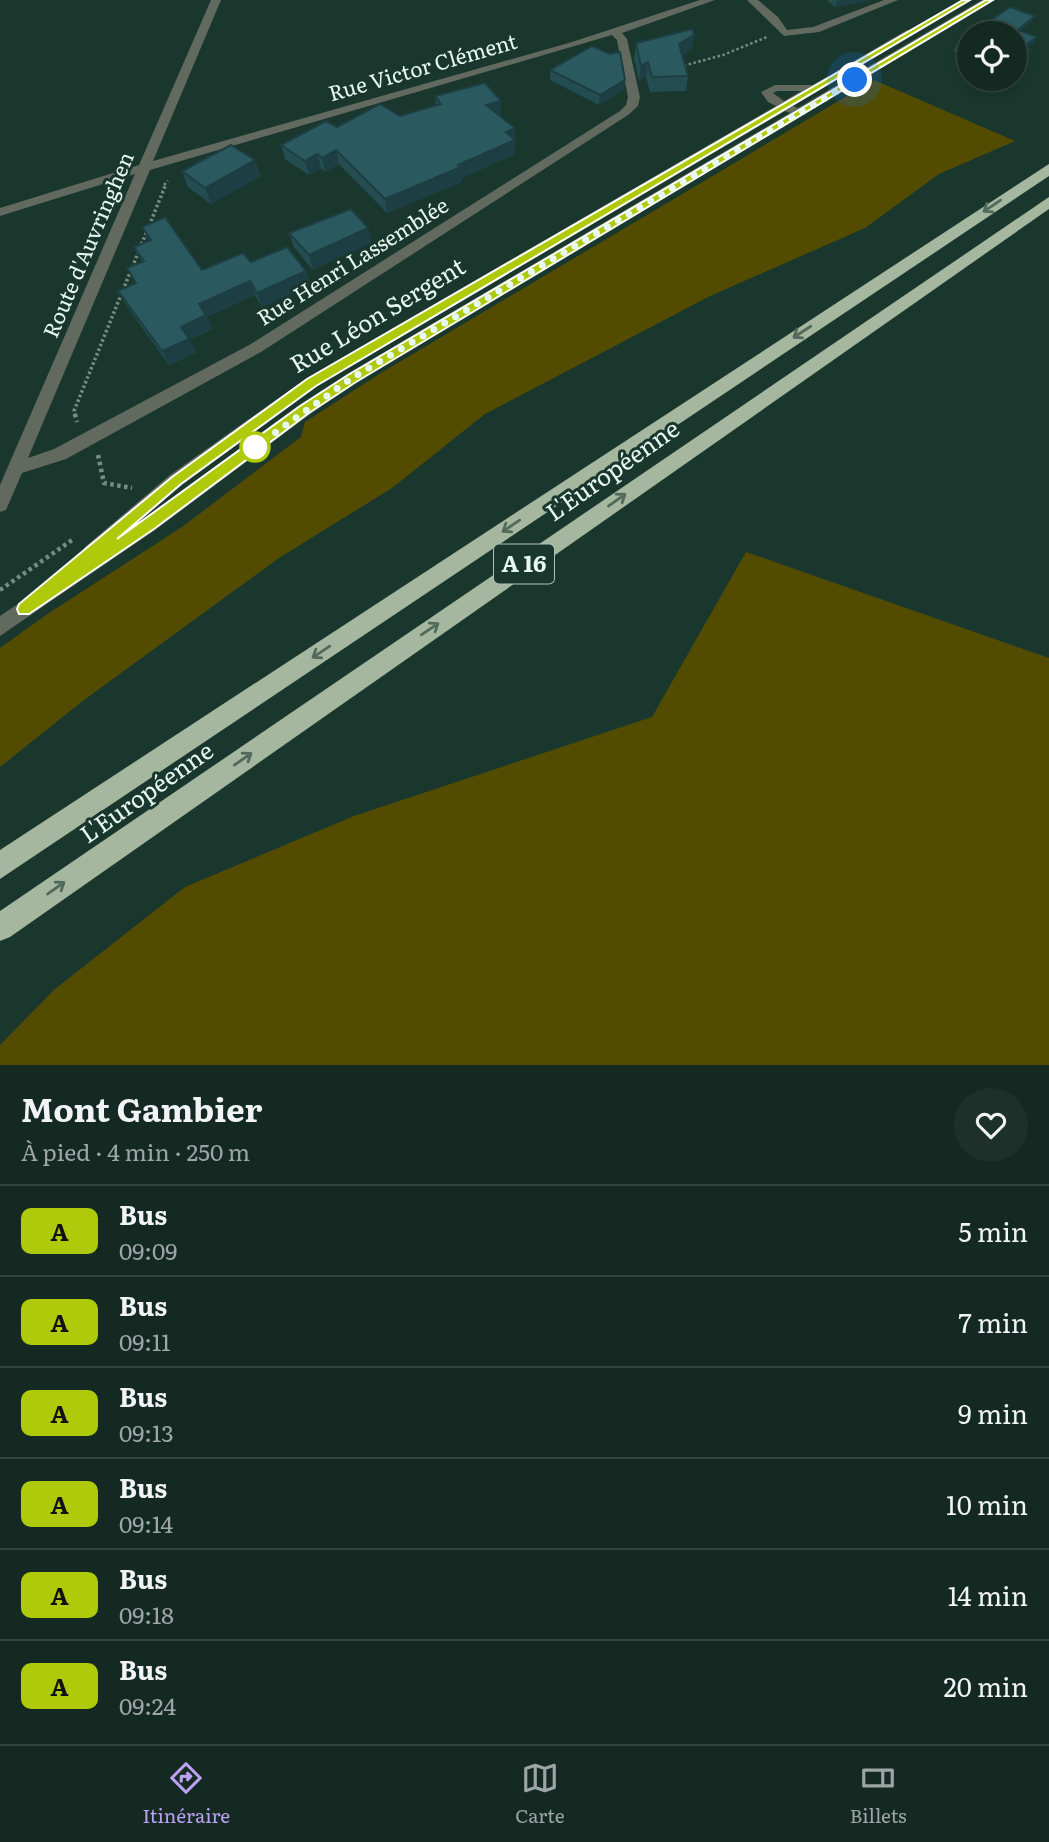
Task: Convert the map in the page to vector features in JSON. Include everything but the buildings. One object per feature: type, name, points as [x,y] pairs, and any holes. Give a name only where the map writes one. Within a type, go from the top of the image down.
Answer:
[{"type":"highway","name":"L'Européenne","points":[[0,866],[1049,169]]},
{"type":"highway","name":"L'Européenne","points":[[0,927],[1049,202]]},
{"type":"street","name":"Route d'Auvringhen","points":[[0,505],[216,0]]},
{"type":"street","name":"Rue Victor Clément","points":[[0,212],[145,167],[615,32],[710,0]]},
{"type":"street","points":[[752,0],[774,19],[785,33],[815,30],[893,0]]},
{"type":"street","name":"Rue Léon Sergent","points":[[24,609],[163,491],[293,394],[966,0]]},
{"type":"street","name":"Rue Léon Sergent","points":[[0,627],[149,525],[304,410],[352,378],[989,0]]},
{"type":"street","name":"Rue Henri Lassemblée","points":[[15,469],[46,460],[91,438],[272,339],[624,114],[632,106],[634,97],[622,39],[615,32]]},
{"type":"street","points":[[800,112],[769,98],[767,92],[775,88],[816,88]]},
{"type":"path","points":[[672,67],[713,59],[766,37],[785,33]]},
{"type":"path","points":[[91,438],[77,422],[74,411],[162,188],[176,176]]},
{"type":"path","points":[[104,483],[120,488]]},
{"type":"shaded area","points":[[874,80],[1015,141],[939,174],[865,228],[710,296],[485,414],[392,488],[279,558],[84,700],[0,767],[0,648],[182,527],[301,437],[305,422],[381,373]]},
{"type":"shaded area","points":[[746,552],[1049,658],[1049,1065],[0,1065],[0,1045],[55,989],[185,887],[354,816],[652,717]]},
{"type":"bus line","name":"A","points":[[966,0],[312,382],[176,480],[24,609],[149,525],[304,410],[352,378],[989,0]]},
{"type":"route","points":[[255,447],[352,378],[855,80]]}]
